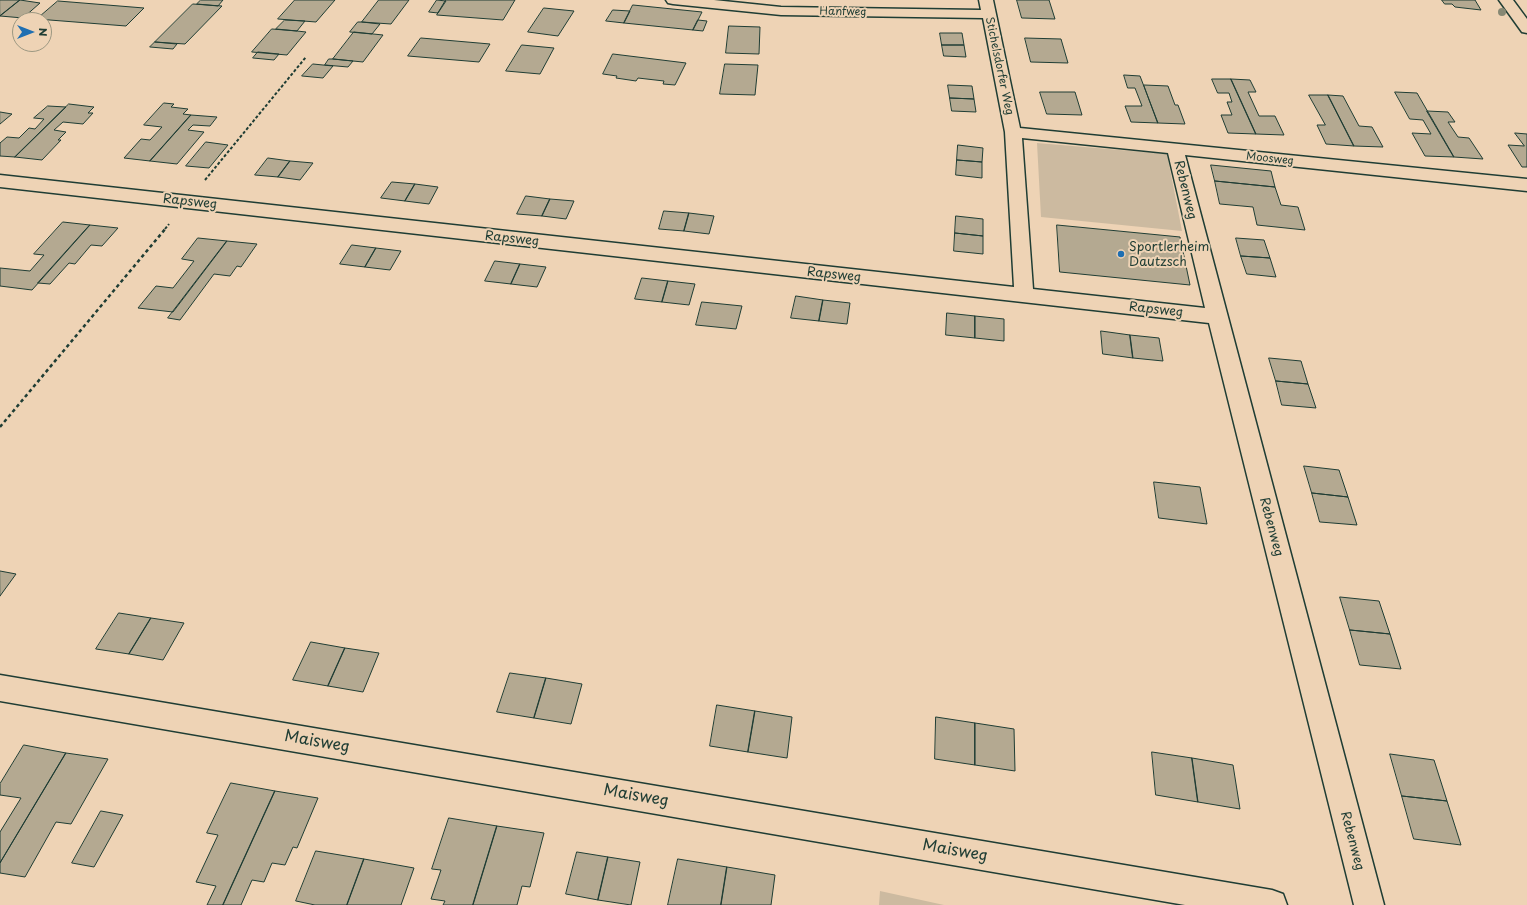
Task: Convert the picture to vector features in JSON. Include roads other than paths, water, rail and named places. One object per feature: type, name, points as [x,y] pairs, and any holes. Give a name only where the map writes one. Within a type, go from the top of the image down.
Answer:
[{"type":"street","name":"Hanfweg","points":[[673,0],[701,1],[781,11],[987,7]]},
{"type":"street","points":[[1506,0],[1527,29]]},
{"type":"street","name":"Stichelsdorfer Weg","points":[[987,7],[1013,132]]},
{"type":"street","points":[[1013,132],[1024,296]]},
{"type":"street","name":"Moosweg","points":[[1013,132],[1527,185]]},
{"type":"street","name":"Rebenweg","points":[[1175,149],[1369,905]]},
{"type":"street","name":"Rapsweg","points":[[0,181],[1024,296],[1217,316]]},
{"type":"street","name":"Maisweg","points":[[0,688],[1272,905]]},
{"type":"place","name":"Sportlerheim Dautzsch","points":[[1121,254]]}]
